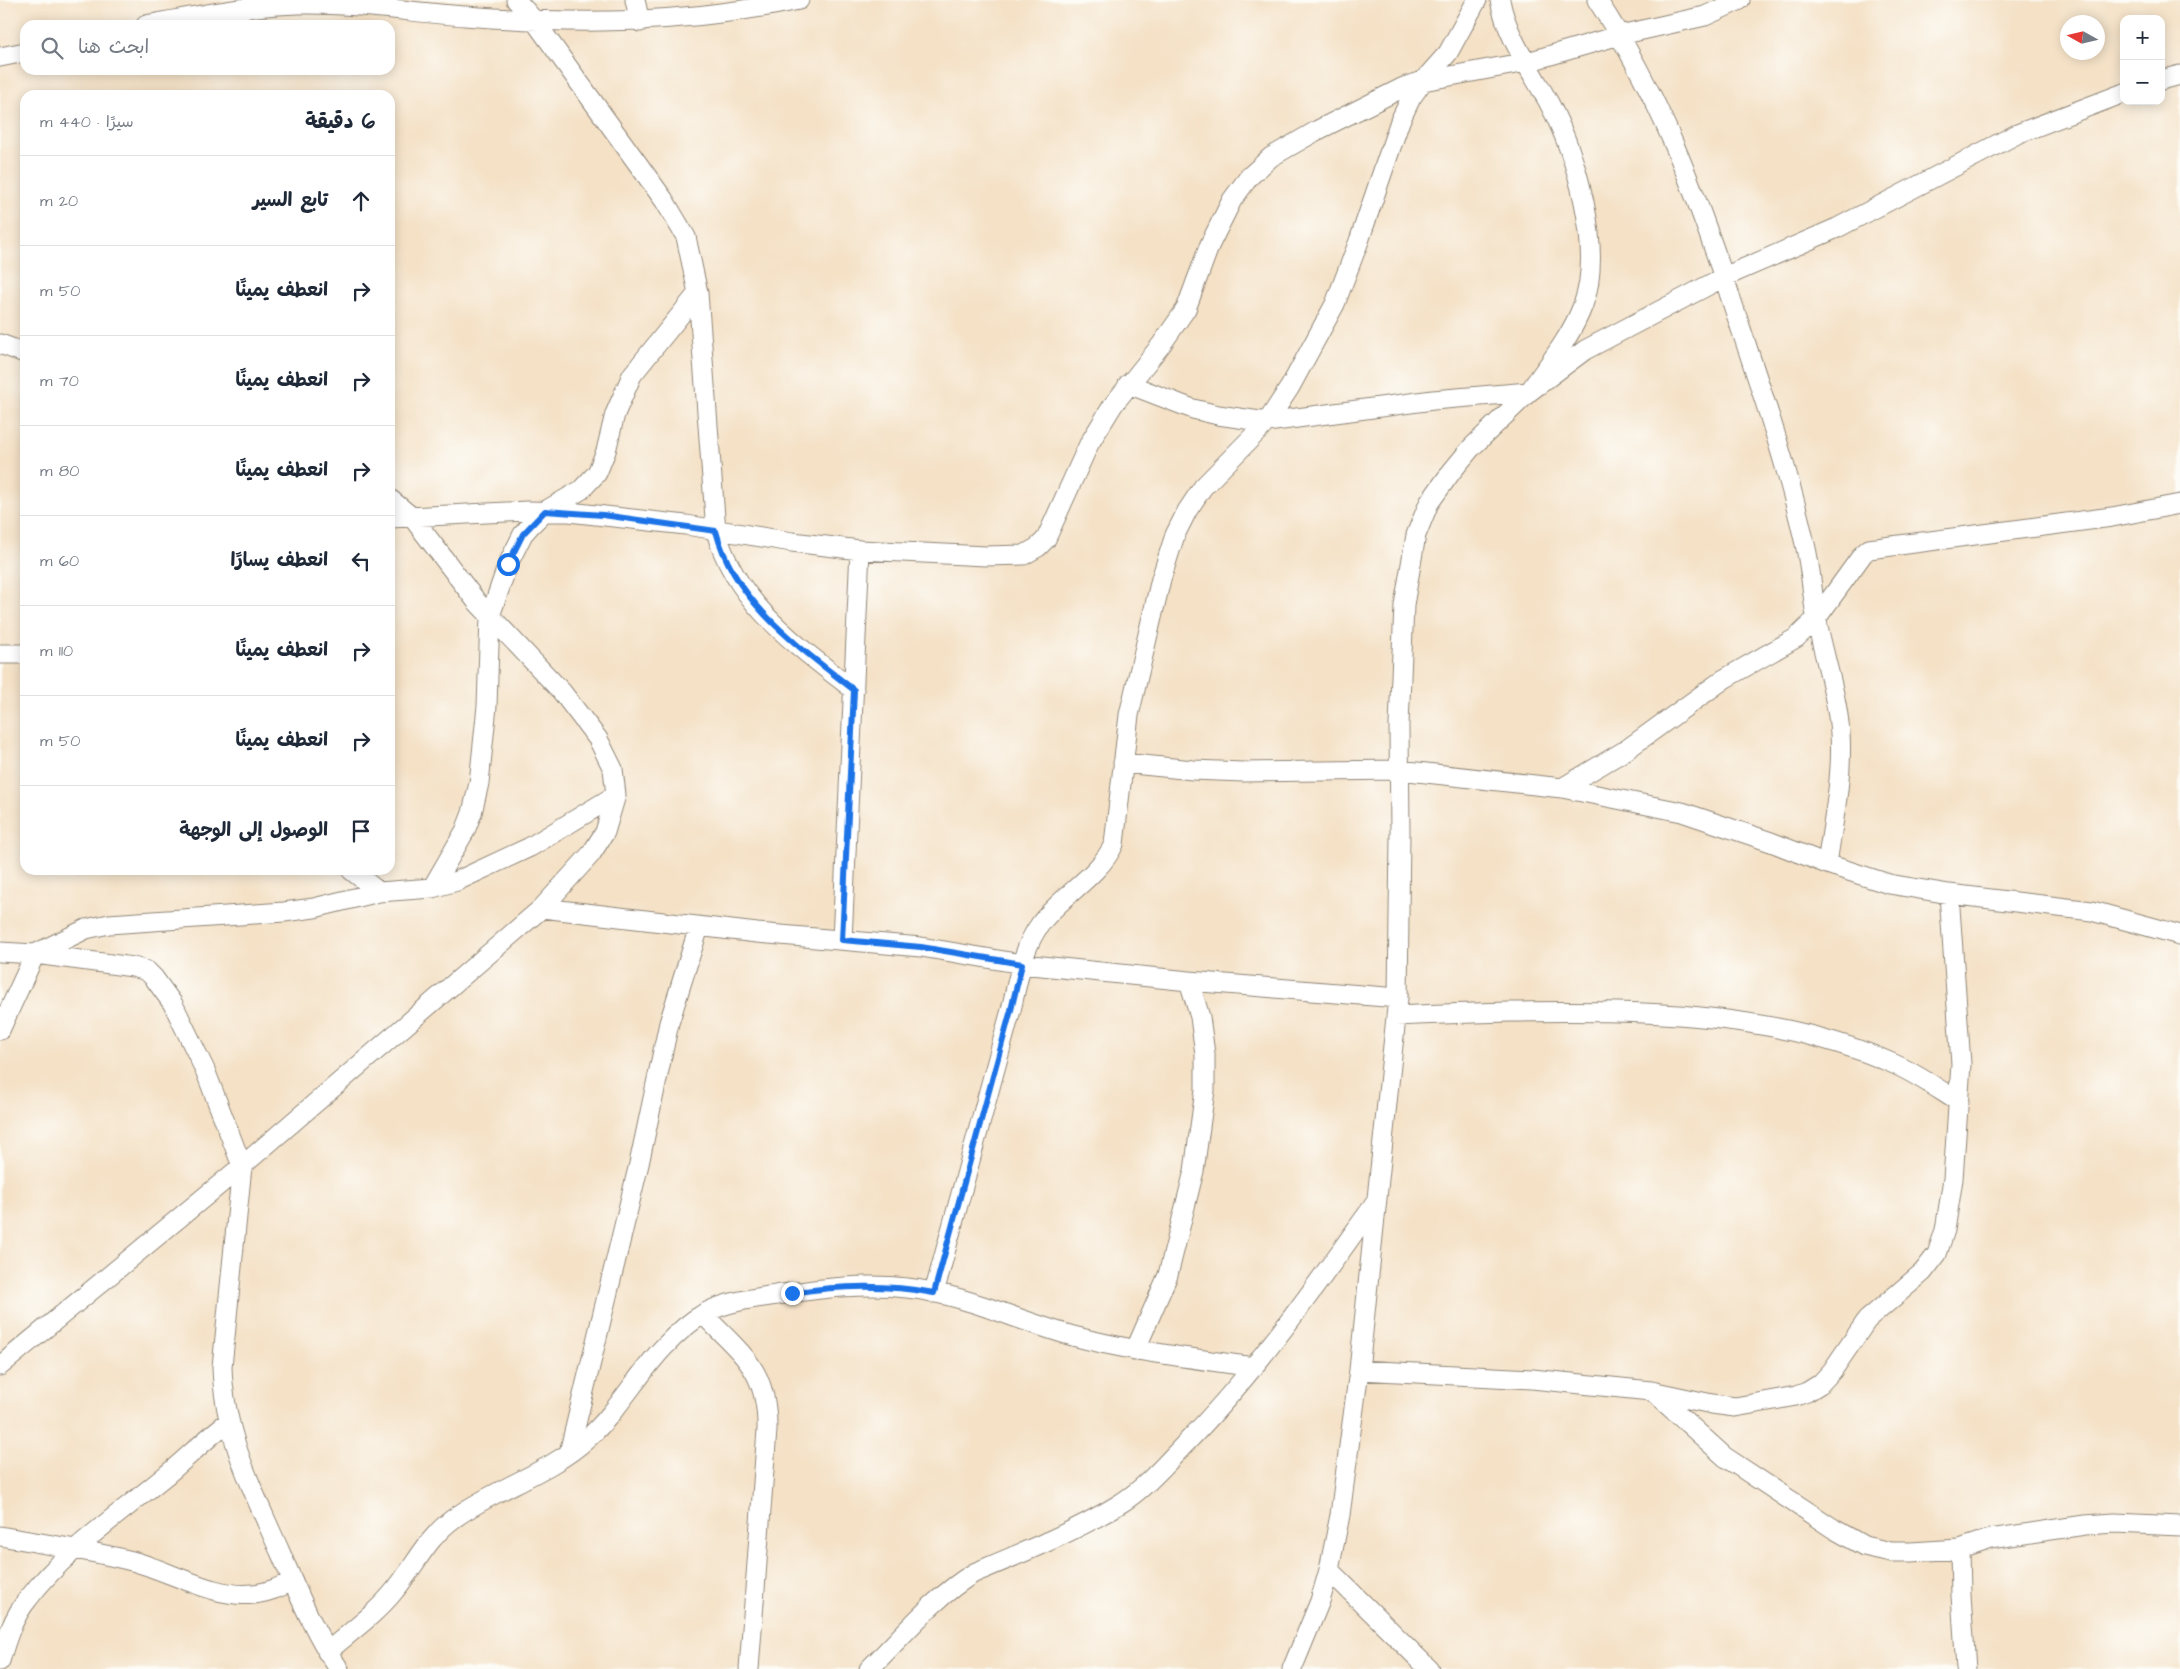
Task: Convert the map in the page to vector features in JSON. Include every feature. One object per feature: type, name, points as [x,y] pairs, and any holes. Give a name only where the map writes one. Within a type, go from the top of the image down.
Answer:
[{"type":"street","points":[[516,0],[534,20],[676,216],[686,237],[698,293],[716,531],[720,549],[744,592],[792,641],[854,690]]},
{"type":"street","points":[[635,0],[640,22]]},
{"type":"street","points":[[178,20],[298,4],[372,7],[534,20],[640,22],[687,18],[799,0]]},
{"type":"street","points":[[934,1293],[996,1070],[1022,964],[1030,942],[1040,924],[1110,851],[1115,835],[1123,763],[1135,688],[1161,579],[1175,535],[1187,511],[1203,488],[1267,422],[1290,387],[1335,304],[1360,242],[1400,121],[1411,98],[1423,81],[1448,53],[1477,0]]},
{"type":"street","points":[[1500,0],[1506,22],[1554,113],[1578,181],[1590,235],[1592,268],[1583,305],[1562,345],[1529,392]]},
{"type":"street","points":[[1597,0],[1641,72],[1680,156],[1724,277],[1772,420],[1806,546],[1816,619],[1835,697],[1840,732],[1841,768],[1827,864]]},
{"type":"street","points":[[395,518],[545,511],[603,515],[860,550],[986,556],[1014,556],[1031,552],[1046,539],[1089,444],[1128,384],[1161,346],[1186,309],[1210,244],[1232,200],[1249,177],[1271,157],[1318,130],[1390,93],[1423,81],[1527,62],[1620,35],[1705,16],[1740,0]]},
{"type":"street","points":[[0,57],[20,53]]},
{"type":"street","points":[[2165,79],[2180,74]]},
{"type":"street","points":[[1292,1669],[1320,1601],[1329,1570],[1340,1514],[1359,1370],[1397,1007],[1398,726],[1404,605],[1416,535],[1430,503],[1471,448],[1529,392],[1585,350],[1724,277],[1837,228],[2017,134],[2120,95]]},
{"type":"street","points":[[432,888],[465,831],[479,783],[488,706],[490,616],[508,564],[523,534],[545,511],[581,490],[597,473],[606,451],[615,414],[632,375],[698,293]]},
{"type":"street","points":[[0,344],[20,351]]},
{"type":"street","points":[[1128,384],[1193,409],[1218,415],[1267,422],[1433,400],[1529,392]]},
{"type":"street","points":[[0,1366],[242,1166],[542,908],[591,854],[605,832],[616,795],[613,769],[598,739],[562,692],[490,616],[448,566],[412,517],[395,503]]},
{"type":"street","points":[[1562,788],[1626,750],[1724,679],[1796,638],[1816,619],[1863,554],[1869,549],[2112,517],[2180,504]]},
{"type":"street","points":[[842,940],[860,550]]},
{"type":"street","points":[[0,654],[20,654]]},
{"type":"street","points":[[1123,763],[1193,770],[1243,772],[1399,770],[1562,788],[1682,812],[1889,884],[1949,894],[2092,911],[2180,934]]},
{"type":"street","points":[[0,1030],[35,954],[86,929],[110,924],[284,912],[314,908],[379,892],[432,888],[457,881],[530,847],[616,795]]},
{"type":"street","points":[[357,875],[379,892]]},
{"type":"street","points":[[1359,1370],[1532,1379],[1651,1391],[1735,1407],[1796,1396],[1820,1384],[1832,1371],[1867,1320],[1923,1272],[1937,1254],[1945,1230],[1953,1179],[1961,1064],[1949,894]]},
{"type":"street","points":[[542,908],[699,927],[921,947],[1022,964],[1189,981],[1397,1007],[1588,1011],[1698,1018],[1760,1025],[1809,1035],[1871,1055],[1894,1064],[1926,1081],[1959,1102]]},
{"type":"street","points":[[569,1453],[639,1164],[669,1023],[699,927]]},
{"type":"street","points":[[0,952],[123,964],[147,972],[154,978],[173,1004],[205,1070],[242,1166],[222,1367],[228,1422],[238,1455],[293,1581],[327,1652],[339,1669]]},
{"type":"street","points":[[1135,1351],[1168,1275],[1194,1171],[1205,1090],[1205,1054],[1200,1017],[1189,981]]},
{"type":"street","points":[[877,1667],[927,1610],[961,1581],[974,1573],[1084,1523],[1119,1504],[1139,1489],[1200,1429],[1279,1337],[1376,1201]]},
{"type":"street","points":[[327,1652],[376,1610],[395,1590],[432,1538],[443,1527],[484,1499],[569,1453],[586,1440],[606,1421],[663,1348],[685,1327],[703,1314],[717,1308],[752,1298],[827,1287],[872,1285],[908,1288],[979,1305],[1072,1336],[1135,1351],[1254,1367]]},
{"type":"street","points":[[703,1314],[754,1368],[761,1382],[766,1403],[767,1430],[749,1669]]},
{"type":"street","points":[[1651,1391],[1725,1457],[1834,1529],[1864,1546],[1891,1552],[1960,1549],[1990,1539],[2085,1525],[2115,1523],[2180,1526]]},
{"type":"street","points":[[0,1661],[8,1634],[27,1599],[76,1550],[188,1458],[207,1438],[228,1422]]},
{"type":"street","points":[[0,1536],[132,1561],[192,1582],[235,1594],[252,1595],[293,1581]]},
{"type":"street","points":[[1960,1549],[1966,1669]]},
{"type":"street","points":[[1329,1570],[1429,1669]]},
{"type":"street","points":[[0,1613],[8,1634]]},
{"type":"route","points":[[508,564],[523,534],[545,511],[603,515],[686,525],[716,531],[720,549],[744,592],[764,615],[792,641],[854,690],[842,940],[921,947],[1022,964],[971,1163],[934,1293],[908,1288],[872,1285],[827,1287],[792,1293]]}]
